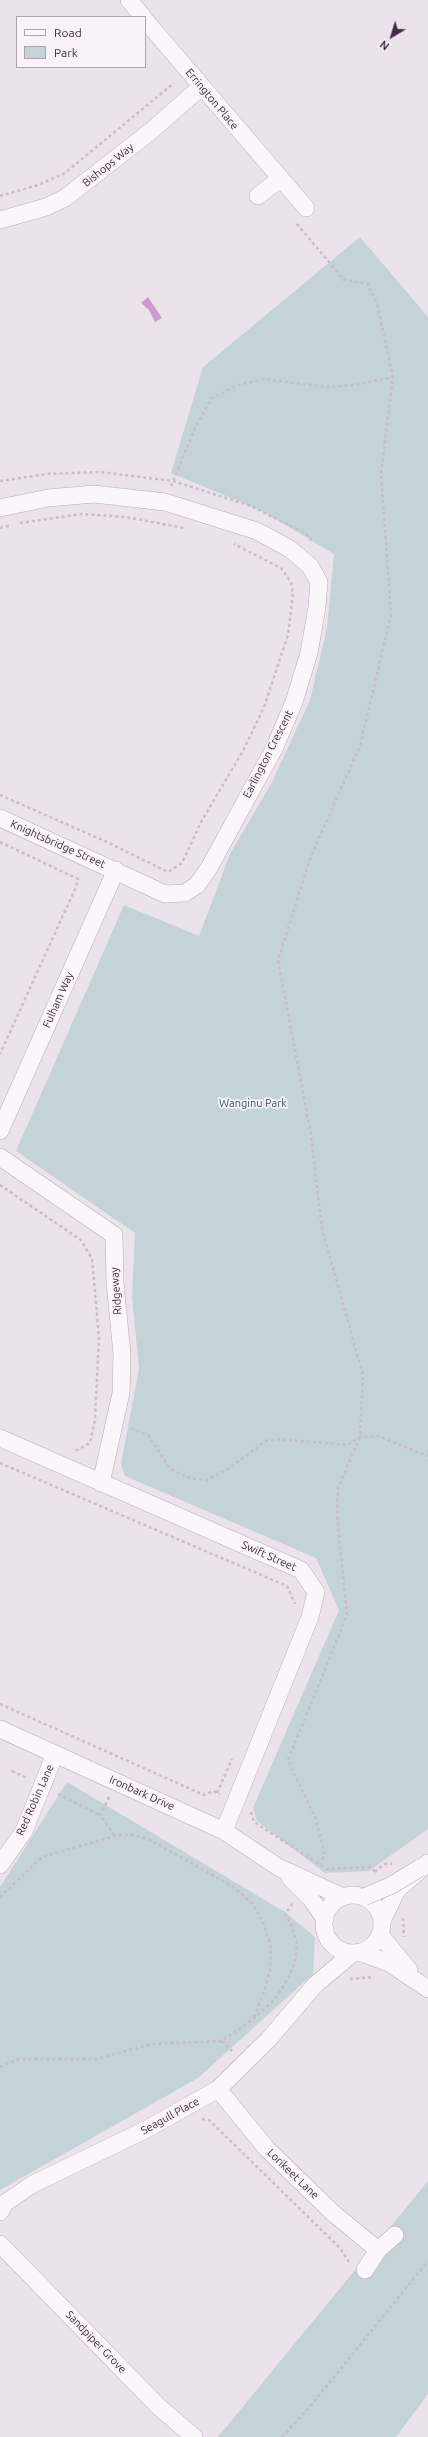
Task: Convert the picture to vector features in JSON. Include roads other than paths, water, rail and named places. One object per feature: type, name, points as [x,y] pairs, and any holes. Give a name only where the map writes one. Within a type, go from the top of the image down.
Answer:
[{"type":"street","points":[[129,0],[142,16]]},
{"type":"street","name":"Errington Place","points":[[146,21],[280,179],[301,215]]},
{"type":"street","name":"Bishops Way","points":[[0,220],[46,207],[65,198],[151,131],[201,87]]},
{"type":"street","points":[[258,196],[280,179]]},
{"type":"street","name":"Earlington Crescent","points":[[0,508],[48,498],[94,494],[165,502],[257,531],[290,549],[310,566],[319,582],[317,607],[309,653],[294,702],[264,768],[209,868],[197,885],[185,893],[165,894],[116,870]]},
{"type":"street","name":"Knightsbridge Street","points":[[0,818],[116,870]]},
{"type":"street","name":"Fulham Way","points":[[0,1131],[116,870]]},
{"type":"street","name":"Ridgeway","points":[[0,1157],[114,1236],[114,1283],[122,1354],[121,1393],[101,1483]]},
{"type":"street","name":"Swift Street","points":[[0,1438],[301,1570],[316,1592],[310,1616],[224,1831]]},
{"type":"street","name":"Ironbark Drive","points":[[0,1730],[224,1831],[305,1886],[343,1897]]},
{"type":"street","name":"Red Robin Lane","points":[[0,1865],[24,1831],[55,1754]]},
{"type":"street","points":[[364,1897],[394,1888],[424,1866]]},
{"type":"street","name":"Ironbark Drive","points":[[305,1886],[325,1919]]},
{"type":"street","points":[[356,1952],[376,1941],[394,1888]]},
{"type":"street","points":[[397,1963],[381,1928],[375,1905],[364,1897],[356,1895],[343,1897],[328,1909],[324,1928],[329,1940],[339,1949],[397,1963],[427,1988]]},
{"type":"street","name":"Seagull Place","points":[[315,1985],[328,1959],[329,1940]]},
{"type":"street","name":"Seagull Place","points":[[0,2212],[5,2203],[33,2184],[147,2129],[218,2089],[268,2040],[315,1985],[356,1952]]},
{"type":"street","name":"Lorikeet Lane","points":[[218,2089],[267,2149],[333,2213],[378,2250]]},
{"type":"street","points":[[366,2270],[378,2250],[395,2235]]},
{"type":"street","name":"Sandpiper Grove","points":[[0,2244],[159,2407],[194,2437]]},
{"type":"park label","name":"Wanginu Park","points":[[253,1103]]}]
